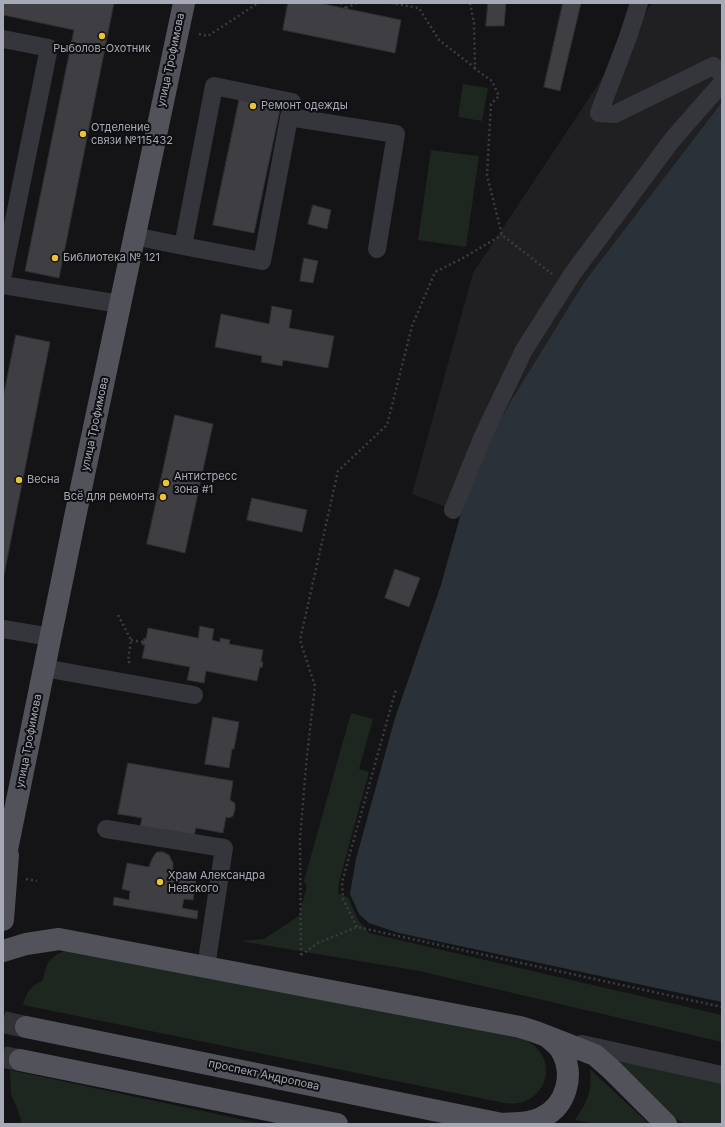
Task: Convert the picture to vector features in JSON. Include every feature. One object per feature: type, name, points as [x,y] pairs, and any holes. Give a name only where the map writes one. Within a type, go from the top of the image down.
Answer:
[{"type":"main road","name":"улица Трофимова","points":[[3,869],[9,846],[44,668],[134,236],[184,3]]},
{"type":"main road","name":"улица Трофимова","points":[[3,920],[9,846]]},
{"type":"main road","points":[[3,951],[26,944],[60,939],[520,1027],[595,1055],[666,1124]]},
{"type":"main road","name":"проспект Андропова","points":[[26,1027],[502,1124],[524,1123],[540,1119],[554,1111],[563,1099],[567,1082],[568,1066],[561,1048],[548,1037]]},
{"type":"main road","points":[[20,1060],[337,1124]]},
{"type":"street","points":[[639,3],[599,113],[615,114],[713,66],[722,74]]},
{"type":"street","points":[[3,39],[49,48],[3,274]]},
{"type":"street","points":[[453,510],[483,436],[524,350],[565,284],[672,140],[722,83]]},
{"type":"street","points":[[134,236],[183,246],[262,261],[292,102],[214,86],[183,246]]},
{"type":"street","points":[[289,117],[396,134],[377,249]]},
{"type":"street","points":[[3,285],[120,304]]},
{"type":"street","points":[[3,629],[51,637]]},
{"type":"street","points":[[44,668],[194,695]]},
{"type":"street","points":[[106,829],[224,848],[206,967]]},
{"type":"street","points":[[548,1037],[722,1075]]},
{"type":"path","points":[[199,34],[208,36],[258,3]]},
{"type":"path","points":[[341,3],[346,8]]},
{"type":"path","points":[[346,8],[347,3]]},
{"type":"path","points":[[346,8],[357,3]]},
{"type":"path","points":[[391,3],[419,8],[439,40],[492,81],[499,96],[491,104],[487,175],[502,235],[565,284]]},
{"type":"path","points":[[470,3],[474,23],[475,69]]},
{"type":"path","points":[[502,235],[463,258],[435,272],[412,326],[387,425],[338,471],[300,640],[315,686],[307,755],[300,839],[301,955],[318,943],[357,927],[722,1007]]},
{"type":"path","points":[[118,615],[131,640],[128,661],[141,676],[139,685]]},
{"type":"path","points":[[131,640],[143,642]]},
{"type":"path","points":[[357,927],[343,899],[342,882],[396,689]]},
{"type":"shaded area","points":[[652,3],[722,3],[722,102],[585,281],[461,513],[412,494],[473,273]]},
{"type":"shaded area","points":[[463,84],[488,88],[482,121],[458,117]]},
{"type":"shaded area","points":[[722,102],[722,1002],[399,933],[369,923],[359,914],[350,894],[356,859],[395,718],[441,585],[461,513],[485,449],[511,401],[585,281]]},
{"type":"shaded area","points":[[431,150],[479,156],[466,247],[418,240]]},
{"type":"shaded area","points":[[351,713],[373,719],[359,769],[369,772],[339,882],[338,894],[348,897],[358,920],[369,933],[722,1015],[722,1042],[419,971],[240,941],[264,939],[299,916],[307,886],[304,881]]},
{"type":"shaded area","points":[[68,949],[79,949],[522,1039],[532,1044],[544,1059],[546,1068],[545,1078],[542,1087],[535,1095],[526,1101],[515,1104],[504,1103],[23,1005],[30,990],[43,980],[47,964],[57,955]]},
{"type":"shaded area","points":[[621,1061],[722,1084],[722,1124],[685,1124],[642,1089],[618,1062]]},
{"type":"shaded area","points":[[590,1069],[649,1124],[596,1124],[575,1120],[586,1101],[590,1090]]},
{"type":"shaded area","points":[[10,1070],[263,1124],[22,1124],[11,1094]]},
{"type":"building","points":[[3,3],[114,3],[59,278],[25,271],[74,30],[3,15]]},
{"type":"building","points":[[288,3],[319,3],[401,20],[395,53],[283,30]]},
{"type":"building","points":[[488,3],[506,3],[504,26],[486,26]]},
{"type":"building","points":[[563,3],[581,3],[560,91],[544,87]]},
{"type":"building","points":[[240,96],[281,105],[254,233],[213,225]]},
{"type":"building","points":[[313,205],[331,210],[327,229],[308,224]]},
{"type":"building","points":[[304,258],[318,261],[313,283],[300,281]]},
{"type":"building","points":[[272,306],[292,310],[289,328],[334,336],[328,368],[283,360],[282,366],[261,362],[262,356],[215,347],[221,314],[269,324]]},
{"type":"building","points":[[16,335],[50,342],[3,580],[3,398]]},
{"type":"building","points":[[175,415],[213,424],[185,553],[147,544]]},
{"type":"building","points":[[252,498],[307,510],[302,532],[247,520]]},
{"type":"building","points":[[395,569],[420,578],[409,607],[385,598]]},
{"type":"building","points":[[200,626],[214,629],[212,640],[220,642],[220,638],[230,640],[229,644],[263,650],[261,662],[263,662],[262,668],[260,667],[257,681],[206,671],[204,683],[187,680],[190,667],[142,658],[145,645],[142,645],[144,638],[146,639],[148,628],[198,638]]},
{"type":"building","points":[[213,717],[239,722],[229,768],[205,764]]},
{"type":"building","points":[[128,763],[233,781],[230,800],[235,803],[235,809],[233,816],[229,818],[226,817],[223,833],[196,828],[194,836],[140,827],[142,818],[118,814]]},
{"type":"building","name":"Храм Александра Невского","points":[[157,852],[163,852],[169,855],[173,863],[173,871],[197,875],[193,900],[184,899],[182,908],[198,911],[197,919],[113,905],[114,897],[129,900],[130,891],[122,889],[127,863],[149,867]]},
{"type":"tunnel","points":[[3,1022],[26,1027]]},
{"type":"tunnel","points":[[3,1057],[20,1060]]},
{"type":"place","name":"Рыболов-Охотник","points":[[102,36]]},
{"type":"place","name":"Ремонт одежды","points":[[253,106]]},
{"type":"place","name":"Отделение связи №115432","points":[[83,134]]},
{"type":"place","name":"Библиотека № 121","points":[[55,258]]},
{"type":"place","name":"Весна","points":[[19,480]]},
{"type":"place","name":"Антистресс зона #1","points":[[166,483]]},
{"type":"place","name":"Всё для ремонта","points":[[163,497]]},
{"type":"place","name":"Храм Александра Невского","points":[[160,882]]}]
